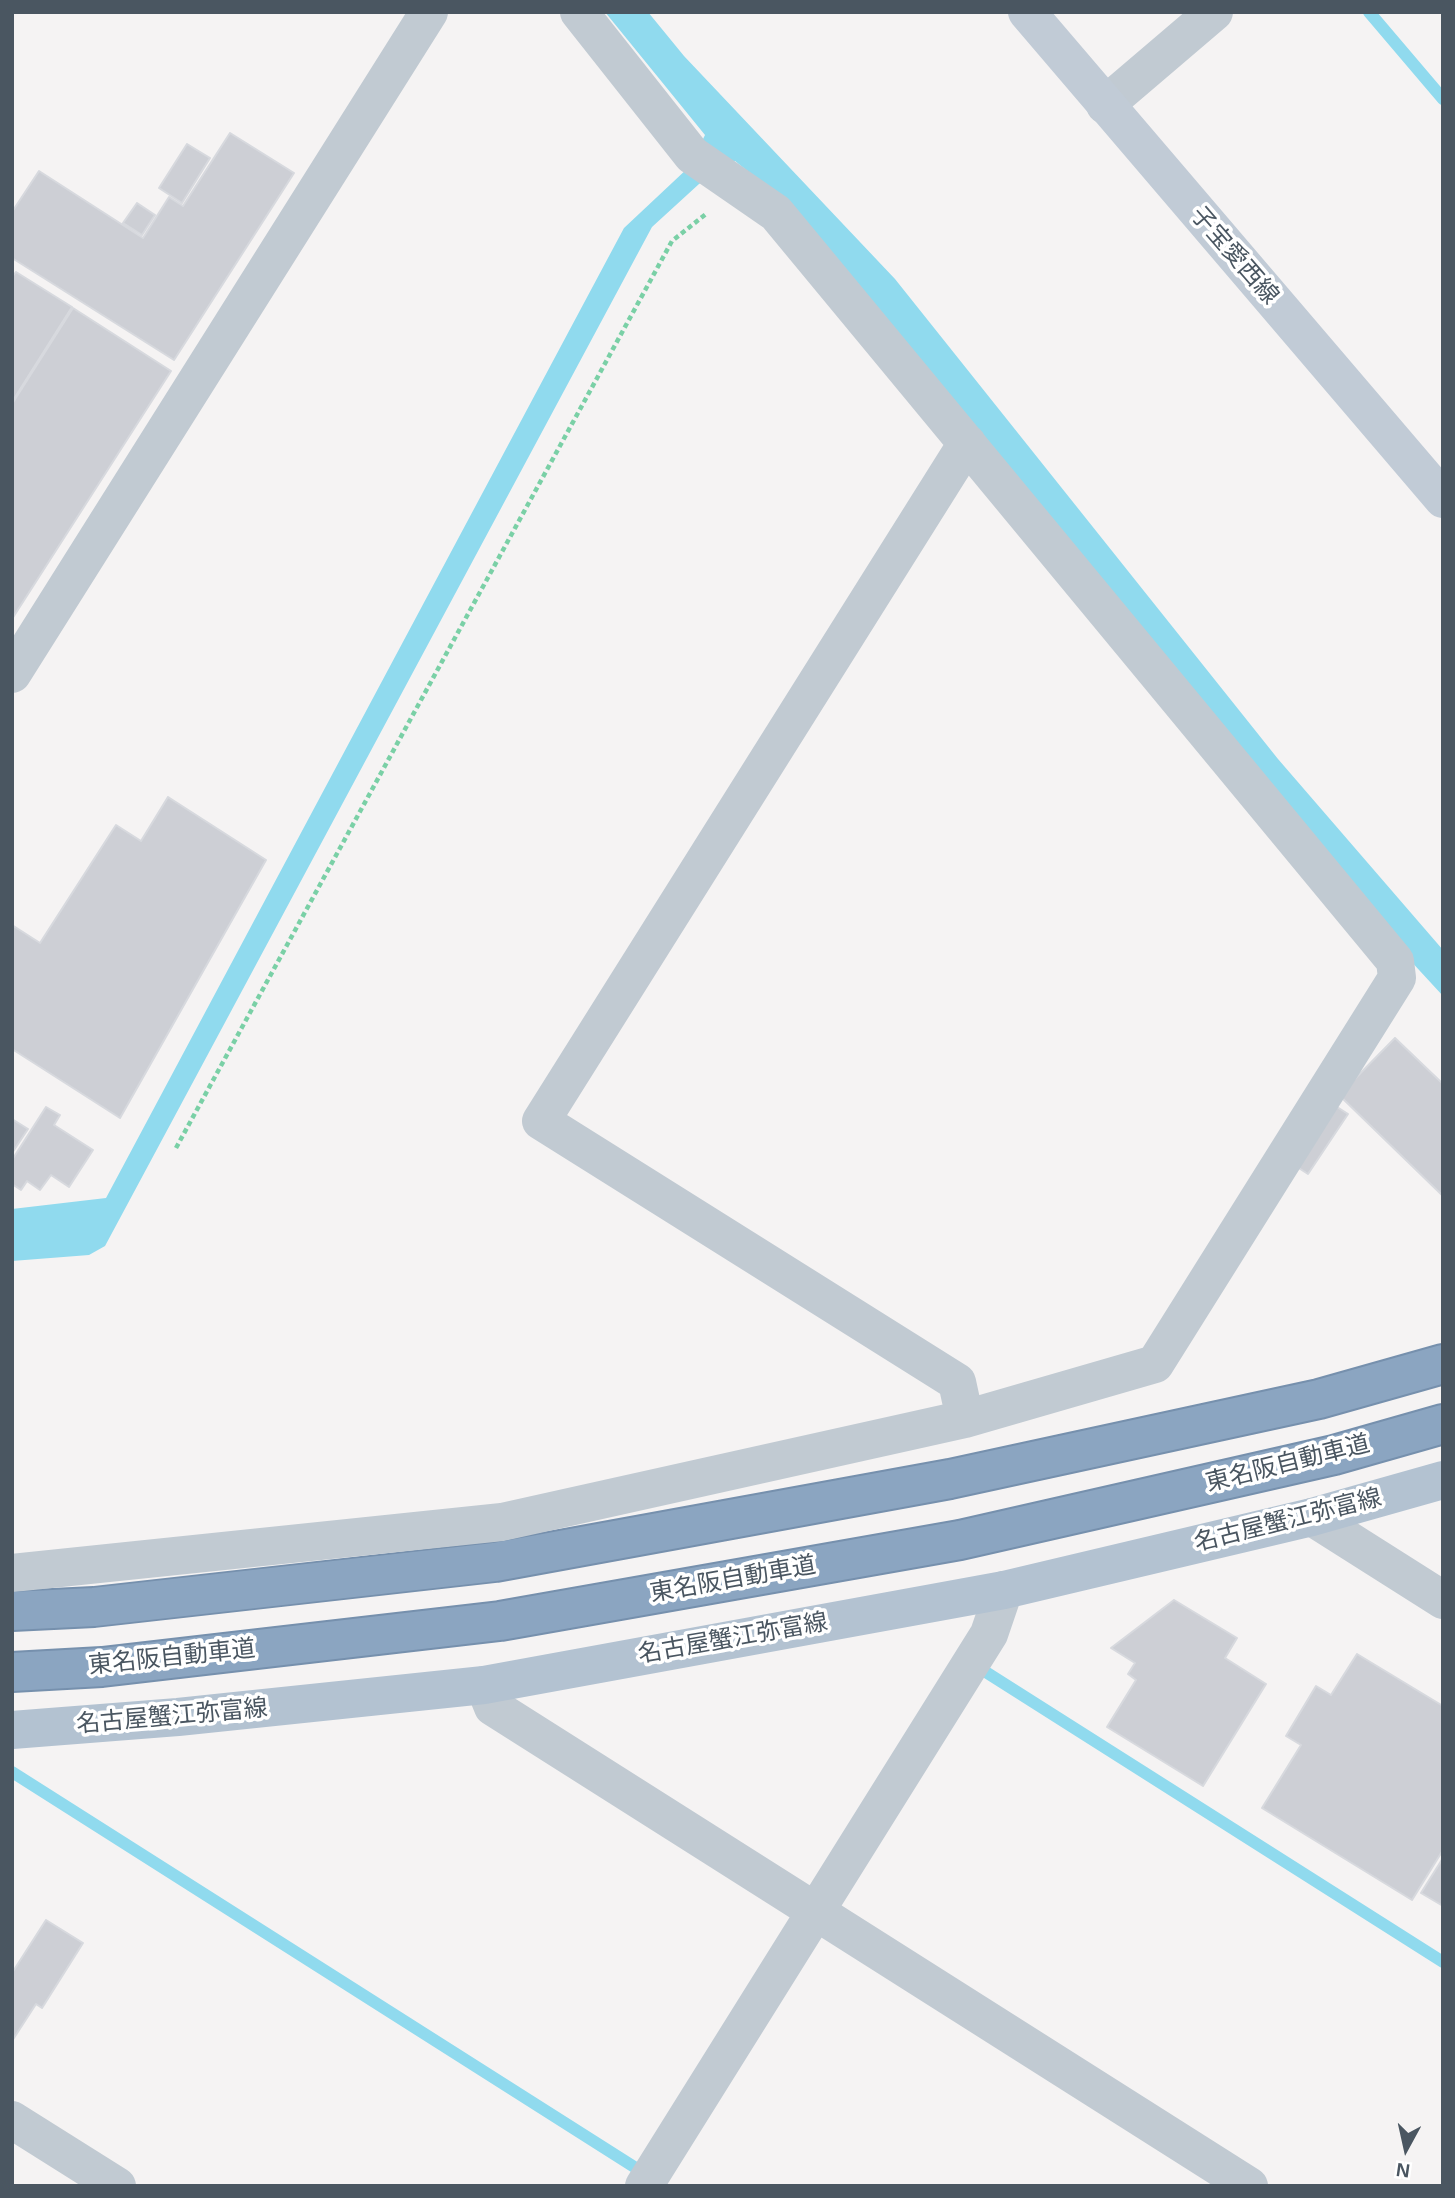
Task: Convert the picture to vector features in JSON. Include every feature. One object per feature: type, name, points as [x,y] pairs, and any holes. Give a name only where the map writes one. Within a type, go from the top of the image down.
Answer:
[{"type":"highway","points":[[12,1611],[94,1607],[495,1562],[950,1479],[1318,1399],[1443,1364]]},
{"type":"highway","name":"東名阪自動車道","points":[[12,1672],[102,1667],[500,1621],[960,1540],[1334,1455],[1443,1424]]},
{"type":"main road","name":"子宝愛西線","points":[[1027,12],[1443,499]]},
{"type":"main road","name":"名古屋蟹江弥富線","points":[[12,1730],[178,1717],[484,1685],[1004,1590],[1312,1517],[1443,1480]]},
{"type":"street","points":[[12,674],[429,12]]},
{"type":"street","points":[[12,1573],[502,1522],[965,1419],[1155,1364],[1397,978],[1395,961],[776,213],[692,155],[579,12]]},
{"type":"street","points":[[1105,105],[1214,12]]},
{"type":"street","points":[[965,1419],[957,1382],[541,1121],[967,443]]},
{"type":"street","points":[[1312,1517],[1443,1600]]},
{"type":"street","points":[[644,2186],[989,1634],[1004,1590]]},
{"type":"street","points":[[484,1685],[493,1707],[1249,2186]]},
{"type":"street","points":[[12,2120],[117,2186]]},
{"type":"path","points":[[176,1148],[671,240],[740,188]]},
{"type":"water","points":[[605,12],[648,12],[684,56],[895,279],[1278,759],[1443,950],[1443,996],[1408,958],[792,207],[735,161],[699,184],[652,227],[105,1246],[89,1255],[12,1261],[12,1209],[106,1198],[624,228],[689,167],[705,135]]},
{"type":"building","points":[[230,133],[294,173],[174,360],[12,258],[12,212],[39,171],[143,238],[169,197],[183,206]]},
{"type":"building","points":[[187,144],[210,158],[182,203],[159,188]]},
{"type":"building","points":[[137,203],[155,215],[142,235],[123,223]]},
{"type":"building","points":[[16,272],[72,307],[12,402],[12,277]]},
{"type":"building","points":[[73,308],[171,371],[12,619],[12,404]]},
{"type":"building","points":[[168,797],[266,860],[120,1118],[12,1049],[12,925],[40,943],[116,825],[141,841]]},
{"type":"building","points":[[1395,1038],[1443,1084],[1443,1196],[1339,1095]]},
{"type":"building","points":[[1334,1105],[1348,1114],[1308,1174],[1294,1165]]},
{"type":"building","points":[[46,1107],[60,1115],[54,1125],[93,1150],[69,1187],[51,1175],[40,1190],[27,1181],[21,1190],[12,1184],[12,1160]]},
{"type":"building","points":[[12,1119],[28,1129],[12,1153]]},
{"type":"building","points":[[1174,1600],[1237,1638],[1225,1658],[1266,1684],[1203,1786],[1107,1727],[1136,1680],[1128,1674],[1135,1663],[1111,1648]]},
{"type":"building","points":[[1357,1654],[1443,1706],[1443,1850],[1412,1900],[1262,1808],[1301,1745],[1286,1736],[1316,1686],[1331,1695]]},
{"type":"building","points":[[1443,1858],[1443,1906],[1421,1893]]},
{"type":"building","points":[[46,1920],[83,1943],[42,2008],[36,2004],[12,2041],[12,1973]]},
{"type":"waterway","points":[[1369,12],[1443,99]]},
{"type":"waterway","points":[[981,1669],[1443,1962]]},
{"type":"waterway","points":[[12,1772],[639,2170]]}]
